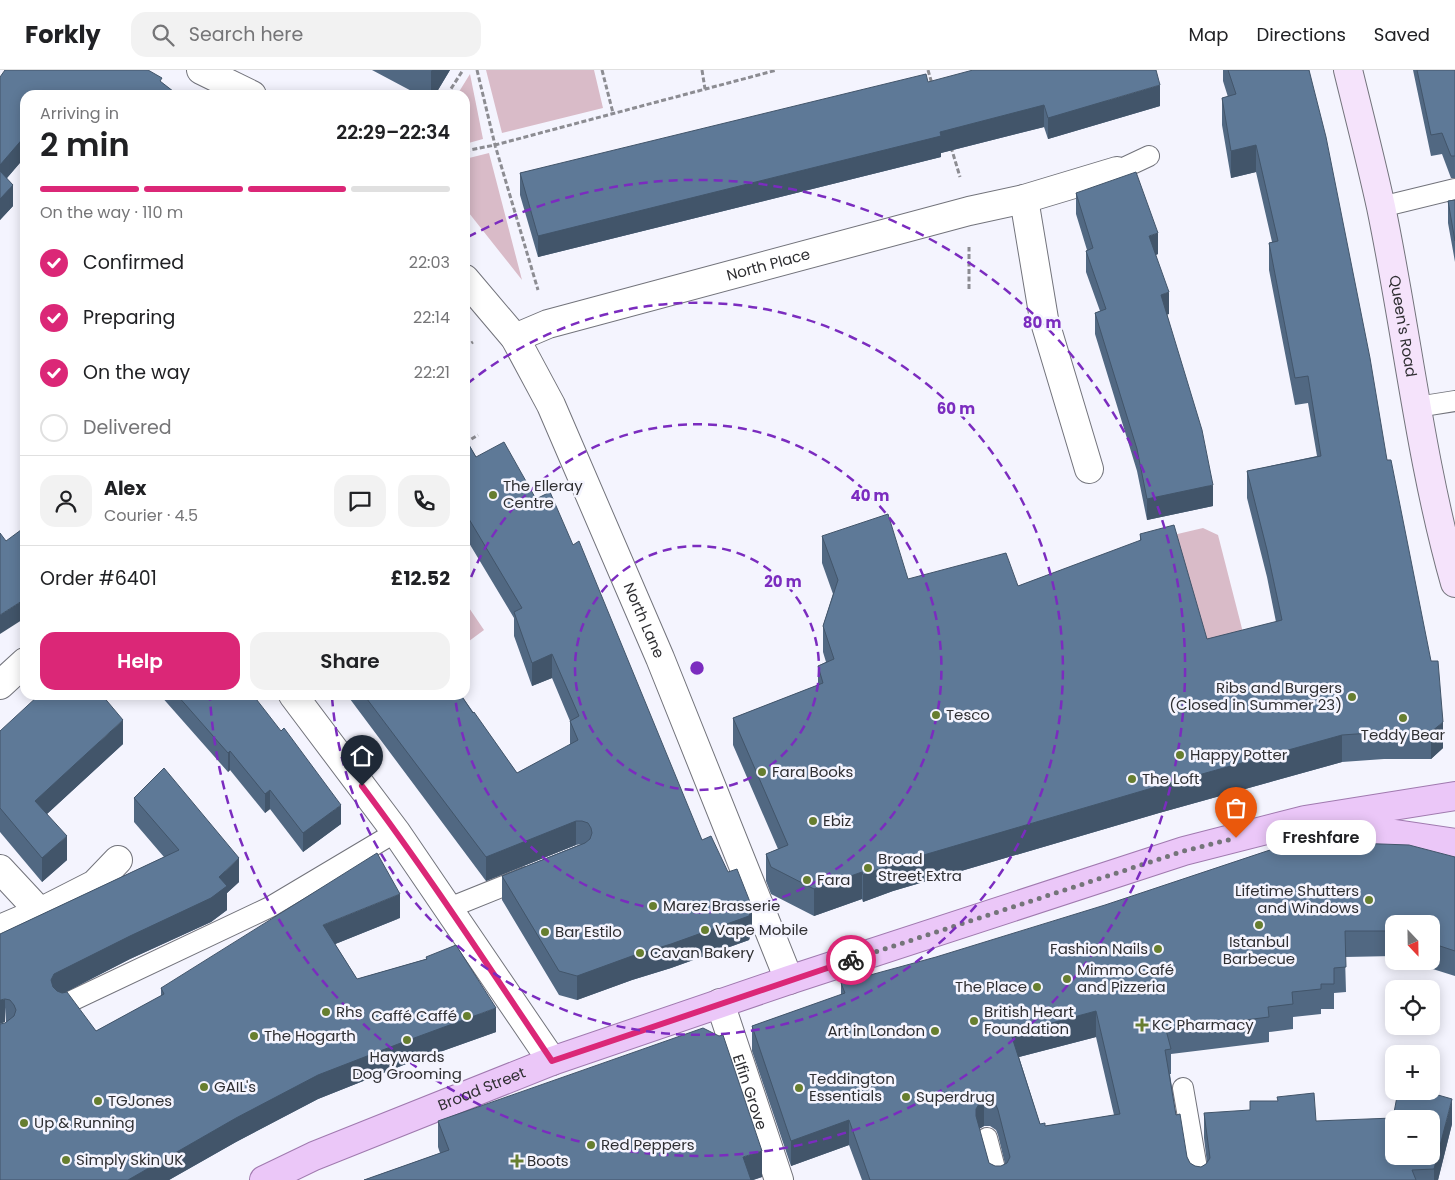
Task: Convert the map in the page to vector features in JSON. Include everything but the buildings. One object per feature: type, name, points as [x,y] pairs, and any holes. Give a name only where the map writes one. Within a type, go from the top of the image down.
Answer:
[{"type":"main road","name":"Queen's Road","points":[[1348,70],[1381,207],[1417,407],[1445,548],[1455,583]]},
{"type":"main road","name":"Broad Street","points":[[264,1180],[314,1156],[552,1061],[789,980],[1184,851],[1305,820],[1455,796]]},
{"type":"main road","name":"Broad Street","points":[[1305,820],[1416,839],[1455,843]]},
{"type":"street","points":[[200,70],[242,90]]},
{"type":"street","name":"North Place","points":[[515,338],[548,324],[970,211],[1024,199],[1117,171]]},
{"type":"street","points":[[1024,199],[1044,319],[1089,469]]},
{"type":"street","name":"North Lane","points":[[470,285],[515,338],[551,405],[633,595],[789,980]]},
{"type":"street","points":[[0,685],[20,667]]},
{"type":"street","points":[[298,700],[396,832],[552,1061]]},
{"type":"street","points":[[0,929],[40,912],[95,884],[118,860]]},
{"type":"street","points":[[0,869],[40,912]]},
{"type":"street","name":"Elfin Grove","points":[[720,1004],[779,1180]]},
{"type":"lane","points":[[1117,171],[1149,156]]},
{"type":"lane","points":[[1381,207],[1455,189]]},
{"type":"lane","points":[[1417,407],[1455,401]]},
{"type":"lane","points":[[63,1005],[270,906],[396,832]]},
{"type":"lane","points":[[449,908],[545,870]]},
{"type":"lane","points":[[1183,1088],[1199,1180]]},
{"type":"lane","points":[[987,1138],[998,1180]]},
{"type":"path","points":[[450,90],[463,70]]},
{"type":"path","points":[[477,70],[495,145],[548,324]]},
{"type":"path","points":[[602,70],[613,113]]},
{"type":"path","points":[[702,70],[706,89]]},
{"type":"path","points":[[470,150],[777,70]]},
{"type":"path","points":[[928,70],[933,89]]},
{"type":"path","points":[[950,145],[970,211]]},
{"type":"path","points":[[470,440],[478,435]]},
{"type":"shaded area","points":[[486,70],[594,70],[603,108],[502,133]]},
{"type":"shaded area","points":[[470,74],[483,139],[470,143],[470,90],[460,90]]},
{"type":"shaded area","points":[[489,153],[522,280],[470,214],[470,158]]},
{"type":"shaded area","points":[[1203,528],[1218,535],[1249,656],[1222,675],[1142,571],[1169,536]]},
{"type":"shaded area","points":[[470,609],[484,630],[470,640]]},
{"type":"way so far","points":[[851,960],[1184,851],[1236,838]]},
{"type":"place","name":"The Elleray Centre","points":[[493,495]]},
{"type":"place","name":"Ribs and Burgers (Closed in Summer 23)","points":[[1352,697]]},
{"type":"place","name":"Tesco","points":[[936,715]]},
{"type":"place","name":"Teddy Bear","points":[[1403,718]]},
{"type":"place","name":"Happy Potter","points":[[1180,755]]},
{"type":"place","name":"Fara Books","points":[[762,772]]},
{"type":"place","name":"The Loft","points":[[1132,779]]},
{"type":"place","name":"Ebiz","points":[[813,821]]},
{"type":"place","name":"Freshfare","points":[[1236,838]]},
{"type":"place","name":"Broad Street Extra","points":[[868,868]]},
{"type":"place","name":"Fara","points":[[807,880]]},
{"type":"place","name":"Lifetime Shutters and Windows","points":[[1369,900]]},
{"type":"place","name":"Marez Brasserie","points":[[653,906]]},
{"type":"place","name":"Istanbul Barbecue","points":[[1259,925]]},
{"type":"place","name":"Vape Mobile","points":[[705,930]]},
{"type":"place","name":"Bar Estilo","points":[[545,932]]},
{"type":"place","name":"Fashion Nails","points":[[1158,949]]},
{"type":"place","name":"Cavan Bakery","points":[[640,953]]},
{"type":"place","name":"Mimmo Café and Pizzeria","points":[[1067,979]]},
{"type":"place","name":"The Place","points":[[1037,987]]},
{"type":"place","name":"Rhs","points":[[326,1012]]},
{"type":"place","name":"Caffé Caffé","points":[[467,1016]]},
{"type":"place","name":"British Heart Foundation","points":[[974,1021]]},
{"type":"place","name":"KC Pharmacy","points":[[1142,1025]]},
{"type":"place","name":"Art in London","points":[[935,1031]]},
{"type":"place","name":"The Hogarth","points":[[254,1036]]},
{"type":"place","name":"Haywards Dog Grooming","points":[[407,1040]]},
{"type":"place","name":"GAIL's","points":[[204,1087]]},
{"type":"place","name":"Teddington Essentials","points":[[799,1088]]},
{"type":"place","name":"Superdrug","points":[[906,1097]]},
{"type":"place","name":"TGJones","points":[[98,1101]]},
{"type":"place","name":"Up & Running","points":[[24,1123]]},
{"type":"place","name":"Red Peppers","points":[[591,1145]]},
{"type":"place","name":"Simply Skin UK","points":[[66,1160]]},
{"type":"place","name":"Boots","points":[[517,1161]]},
{"type":"route","points":[[362,786],[449,908],[552,1061],[851,960]]}]
